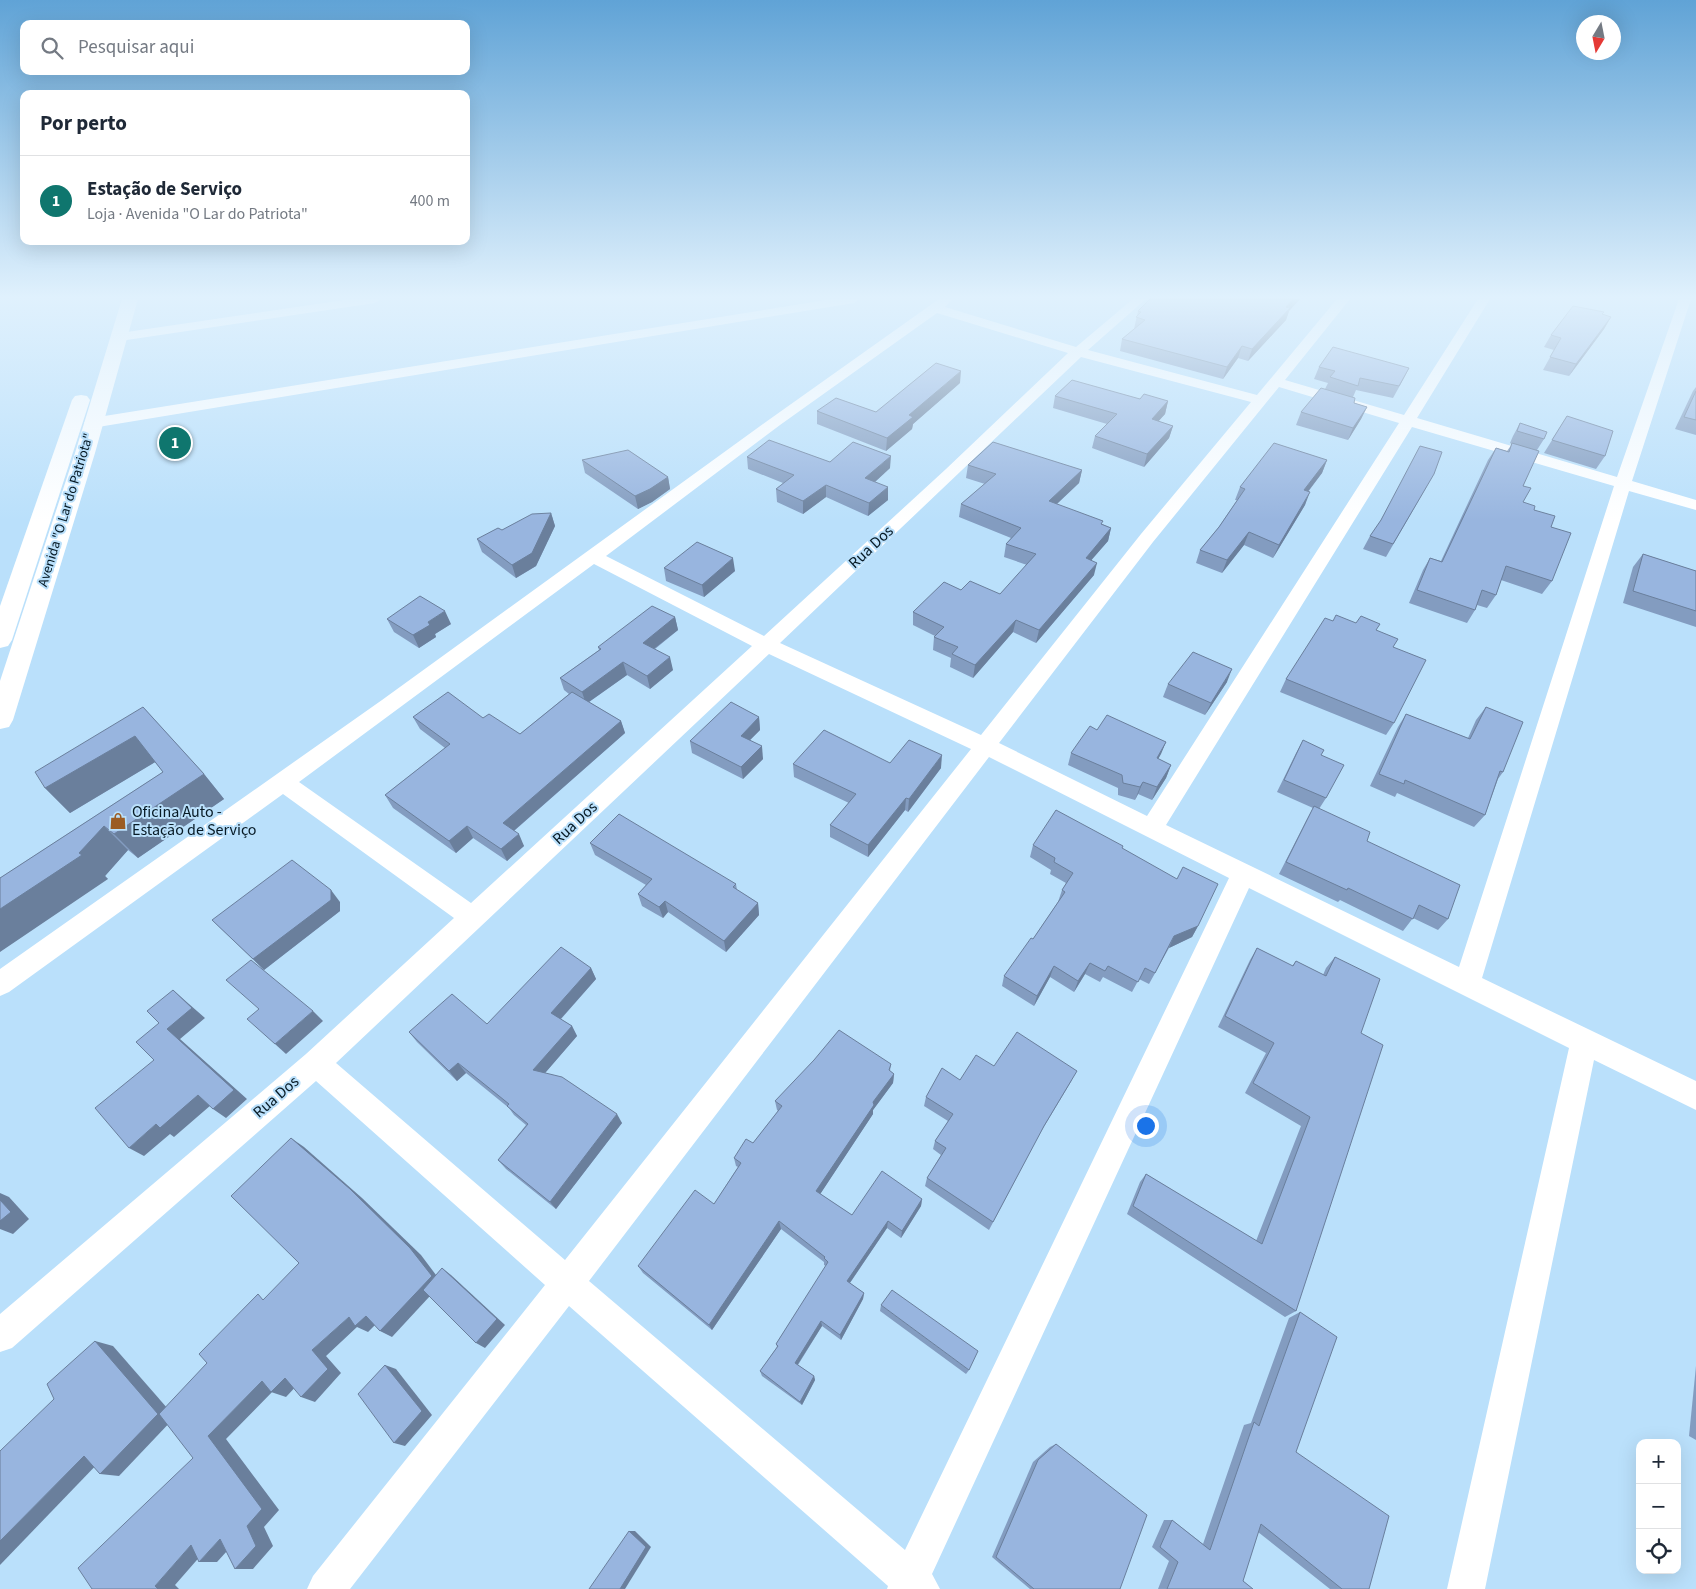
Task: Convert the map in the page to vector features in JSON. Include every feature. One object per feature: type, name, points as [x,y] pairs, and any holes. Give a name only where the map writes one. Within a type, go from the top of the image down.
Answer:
[{"type":"main road","name":"Avenida \"O Lar do Patriota\"","points":[[0,640],[89,373]]},
{"type":"main road","name":"Avenida \"O Lar do Patriota\"","points":[[0,720],[85,453],[92,423],[108,373]]},
{"type":"street","points":[[92,423],[398,373]]},
{"type":"street","points":[[0,984],[284,782],[843,373]]},
{"type":"street","name":"Rua Dos","points":[[0,1336],[316,1063],[1055,373]]},
{"type":"street","points":[[1181,373],[1408,421],[1696,505]]},
{"type":"street","points":[[326,1589],[567,1284],[1147,538],[1283,373]]},
{"type":"street","points":[[1152,828],[1438,373]]},
{"type":"street","points":[[1467,983],[1623,483],[1660,373]]},
{"type":"street","points":[[594,557],[766,645],[985,746],[1696,1096]]},
{"type":"street","points":[[284,782],[472,918]]},
{"type":"street","points":[[316,1063],[912,1586],[1242,874]]},
{"type":"street","points":[[1466,1589],[1584,1041]]},
{"type":"building","points":[[924,373],[958,373],[909,415],[913,417],[887,438],[817,411],[836,398],[876,412]]},
{"type":"building","points":[[1333,373],[1406,373],[1399,386],[1360,378],[1358,386],[1330,377]]},
{"type":"building","points":[[1072,380],[1140,399],[1144,394],[1168,401],[1152,419],[1173,426],[1147,454],[1095,436],[1117,414],[1055,396]]},
{"type":"building","points":[[1321,388],[1355,398],[1354,403],[1367,407],[1353,428],[1301,412]]},
{"type":"building","points":[[1696,391],[1696,420],[1684,417]]},
{"type":"building","points":[[1567,416],[1613,431],[1605,456],[1552,440]]},
{"type":"building","points":[[1520,423],[1547,432],[1544,439],[1517,431]]},
{"type":"building","points":[[769,440],[830,462],[853,442],[891,456],[865,478],[888,487],[869,503],[826,485],[803,501],[776,489],[794,475],[747,457]]},
{"type":"building","points":[[993,442],[1082,470],[1049,501],[1103,521],[1101,524],[1111,528],[1086,558],[1097,563],[1039,630],[1016,620],[975,665],[952,654],[958,647],[934,637],[944,627],[913,612],[944,582],[961,590],[970,581],[1000,594],[1036,554],[1006,544],[1021,528],[961,504],[996,474],[968,465]]},
{"type":"building","points":[[1274,443],[1327,460],[1304,490],[1310,492],[1279,545],[1249,532],[1227,560],[1200,550],[1219,527],[1245,489],[1240,487]]},
{"type":"building","points":[[1512,443],[1539,451],[1523,486],[1531,488],[1523,502],[1535,506],[1534,510],[1555,516],[1551,527],[1571,533],[1552,581],[1506,566],[1496,595],[1482,590],[1475,610],[1417,590],[1430,558],[1442,562],[1496,448],[1509,452]]},
{"type":"building","points":[[1420,446],[1442,452],[1434,474],[1393,544],[1370,536],[1381,520]]},
{"type":"building","points":[[628,450],[668,477],[635,496],[582,460]]},
{"type":"building","points":[[551,513],[532,553],[512,565],[477,539],[498,528],[502,530],[532,514]]},
{"type":"building","points":[[697,542],[733,558],[702,585],[664,568]]},
{"type":"building","points":[[1643,554],[1696,571],[1696,611],[1633,591]]},
{"type":"building","points":[[420,596],[445,611],[428,622],[430,625],[413,635],[387,619]]},
{"type":"building","points":[[652,606],[675,617],[643,643],[670,657],[647,676],[623,662],[582,692],[560,678],[601,649],[598,647]]},
{"type":"building","points":[[1336,615],[1356,623],[1361,616],[1380,624],[1376,630],[1398,639],[1393,647],[1426,660],[1394,723],[1286,679],[1325,618],[1333,621]]},
{"type":"building","points":[[1193,652],[1232,669],[1211,703],[1168,684]]},
{"type":"building","points":[[448,692],[483,718],[489,714],[520,734],[572,692],[621,721],[503,823],[519,834],[501,849],[467,826],[449,841],[385,795],[450,744],[413,717]]},
{"type":"building","points":[[731,702],[759,717],[741,736],[762,746],[741,767],[690,741]]},
{"type":"building","points":[[143,707],[204,774],[114,834],[104,826],[79,853],[82,855],[0,909],[0,878],[163,772],[135,736],[45,788],[35,772]]},
{"type":"building","points":[[1486,707],[1523,722],[1503,772],[1500,771],[1485,815],[1405,780],[1404,784],[1379,774],[1406,714],[1470,739]]},
{"type":"building","points":[[1107,715],[1166,742],[1157,758],[1171,765],[1157,787],[1143,782],[1140,787],[1123,783],[1122,775],[1071,753],[1090,726],[1097,730]]},
{"type":"building","points":[[824,730],[890,763],[909,740],[942,755],[909,799],[906,798],[868,845],[830,825],[856,794],[793,764]]},
{"type":"building","points":[[1303,740],[1324,750],[1321,755],[1344,765],[1326,798],[1284,780]]},
{"type":"building","points":[[1314,806],[1370,832],[1367,841],[1460,885],[1448,919],[1419,905],[1413,919],[1348,888],[1347,890],[1286,862]]},
{"type":"building","points":[[1056,810],[1123,846],[1122,848],[1177,879],[1183,867],[1218,884],[1198,926],[1174,936],[1155,973],[1145,968],[1138,982],[1108,966],[1105,971],[1090,963],[1078,981],[1054,966],[1037,996],[1004,976],[1031,938],[1033,939],[1065,892],[1062,890],[1073,873],[1054,862],[1055,858],[1033,845]]},
{"type":"building","points":[[619,814],[736,884],[733,887],[758,903],[724,941],[665,901],[659,907],[638,894],[652,879],[590,843]]},
{"type":"building","points":[[292,860],[331,890],[331,900],[253,959],[212,920]]},
{"type":"building","points":[[561,947],[591,968],[551,1013],[572,1026],[533,1070],[562,1077],[617,1114],[550,1202],[498,1160],[528,1124],[507,1106],[509,1104],[458,1063],[449,1071],[409,1032],[452,994],[487,1024]]},
{"type":"building","points":[[1257,948],[1293,966],[1296,961],[1326,976],[1335,957],[1380,979],[1361,1033],[1383,1045],[1296,1311],[1133,1206],[1146,1174],[1262,1244],[1310,1117],[1253,1083],[1274,1043],[1225,1016]]},
{"type":"building","points":[[251,960],[313,1011],[275,1044],[247,1019],[259,1009],[226,980]]},
{"type":"building","points":[[173,990],[192,1008],[167,1029],[234,1090],[213,1109],[198,1095],[160,1128],[156,1124],[129,1148],[95,1108],[154,1060],[136,1042],[159,1023],[147,1011]]},
{"type":"building","points":[[839,1030],[891,1064],[889,1070],[894,1074],[873,1102],[874,1105],[816,1191],[852,1215],[882,1171],[922,1199],[902,1231],[888,1221],[847,1281],[864,1293],[840,1335],[821,1321],[795,1363],[814,1376],[800,1402],[760,1371],[778,1346],[776,1344],[828,1262],[825,1257],[779,1221],[709,1325],[638,1266],[695,1190],[714,1204],[741,1163],[734,1158],[746,1139],[753,1143],[782,1106],[775,1101],[814,1060]]},
{"type":"building","points":[[1017,1032],[1077,1071],[1044,1126],[993,1222],[927,1178],[946,1148],[935,1141],[953,1114],[926,1097],[942,1068],[960,1080],[976,1055],[994,1066]]},
{"type":"building","points":[[291,1138],[350,1189],[410,1248],[432,1276],[380,1331],[366,1316],[355,1326],[349,1317],[312,1350],[328,1369],[301,1397],[285,1378],[271,1392],[262,1381],[208,1436],[262,1509],[247,1526],[256,1546],[235,1569],[220,1539],[199,1562],[191,1545],[155,1586],[158,1589],[92,1589],[78,1568],[193,1458],[159,1414],[207,1363],[199,1354],[258,1294],[263,1300],[299,1263],[231,1196]]},
{"type":"building","points":[[0,1200],[11,1212],[0,1221]]},
{"type":"building","points":[[442,1268],[497,1319],[476,1343],[423,1290]]},
{"type":"building","points":[[892,1290],[978,1351],[969,1370],[881,1305]]},
{"type":"building","points":[[1300,1312],[1337,1337],[1296,1452],[1389,1516],[1369,1589],[1342,1589],[1261,1524],[1243,1581],[1253,1589],[1167,1589],[1178,1562],[1160,1547],[1172,1520],[1210,1550],[1254,1422],[1259,1426]]},
{"type":"building","points":[[95,1341],[158,1414],[100,1474],[84,1456],[0,1541],[0,1451],[54,1399],[47,1384]]},
{"type":"building","points":[[385,1365],[422,1411],[394,1443],[358,1394]]},
{"type":"building","points":[[1056,1444],[1147,1515],[1120,1589],[1034,1589],[996,1557],[1038,1460]]},
{"type":"building","points":[[629,1531],[646,1547],[620,1589],[589,1589]]},
{"type":"place","name":"Estação de Serviço","points":[[175,443]]},
{"type":"place","name":"Oficina Auto - Estação de Serviço","points":[[118,821]]}]
